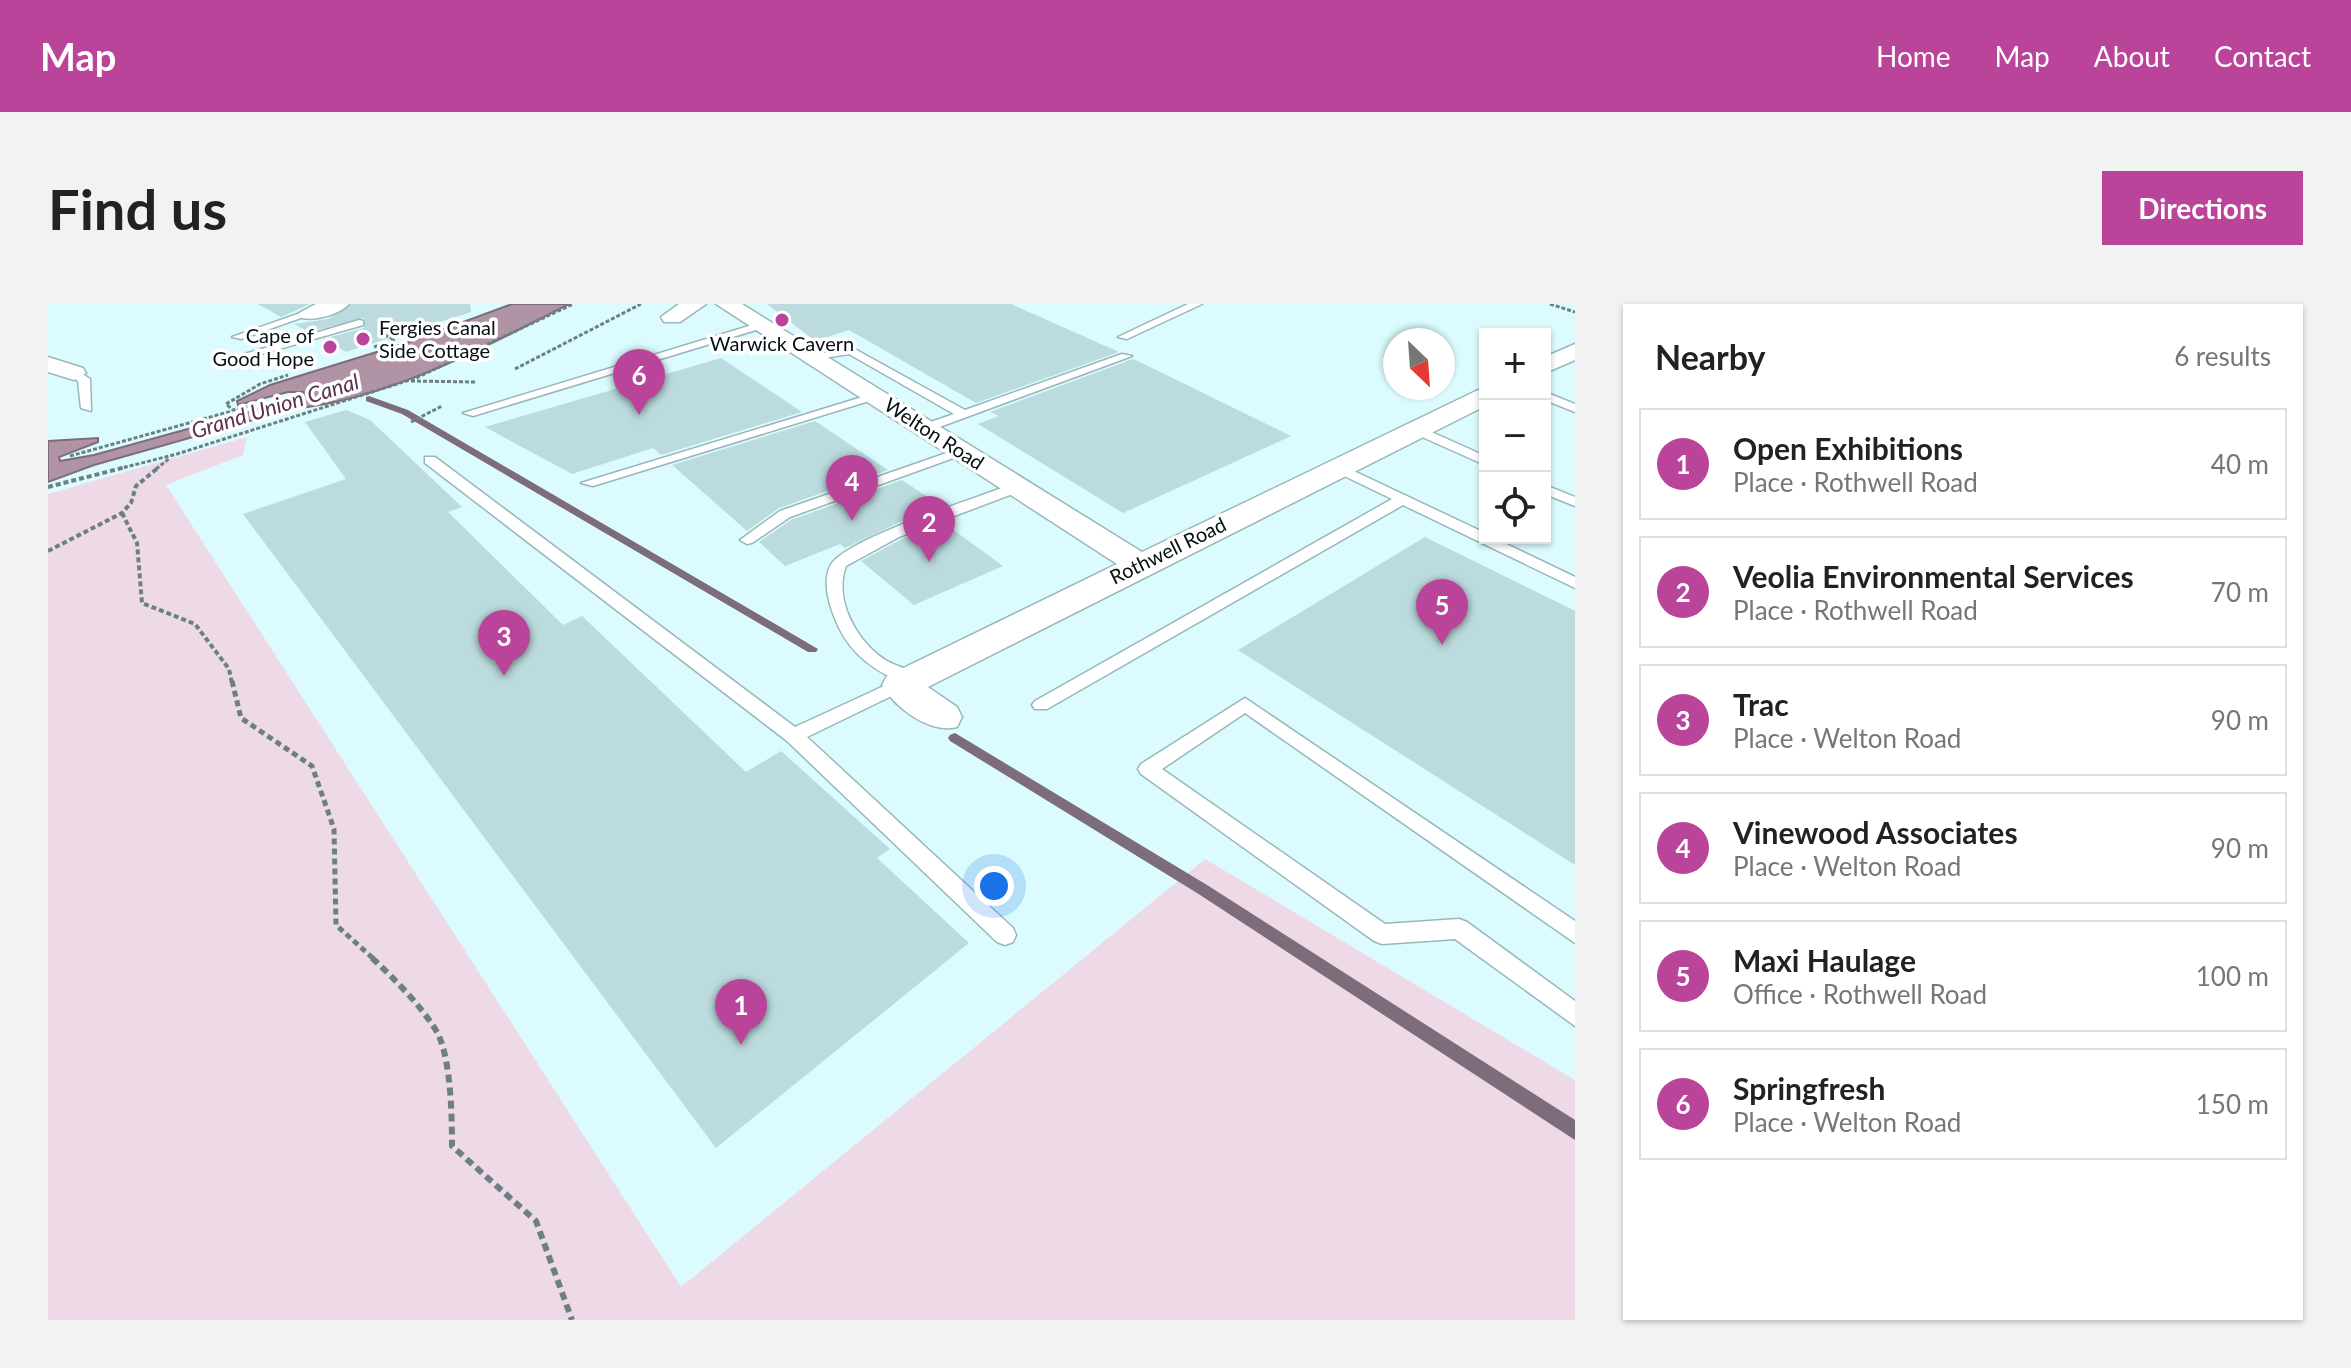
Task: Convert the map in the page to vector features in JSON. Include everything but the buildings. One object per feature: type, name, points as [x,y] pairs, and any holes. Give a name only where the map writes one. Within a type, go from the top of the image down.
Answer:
[{"type":"street","points":[[672,317],[695,304]]},
{"type":"street","name":"Welton Road","points":[[727,304],[1140,565]]},
{"type":"street","points":[[1551,363],[1575,351]]},
{"type":"street","points":[[48,364],[74,373]]},
{"type":"street","name":"Rothwell Road","points":[[906,682],[1479,399]]},
{"type":"street","points":[[906,682],[943,717]]},
{"type":"lane","points":[[1123,337],[1197,304]]},
{"type":"lane","points":[[237,337],[325,309],[362,325]]},
{"type":"lane","points":[[237,358],[362,325]]},
{"type":"lane","points":[[469,413],[762,325]]},
{"type":"lane","points":[[812,357],[851,350],[964,414]]},
{"type":"lane","points":[[926,428],[1126,356]]},
{"type":"lane","points":[[74,373],[84,379],[87,408]]},
{"type":"lane","points":[[588,483],[876,397]]},
{"type":"lane","points":[[1551,398],[1575,408]]},
{"type":"lane","points":[[1416,429],[1479,458]]},
{"type":"lane","points":[[747,540],[785,514],[963,452]]},
{"type":"lane","points":[[430,460],[794,736],[1005,935]]},
{"type":"lane","points":[[1339,468],[1575,583]]},
{"type":"lane","points":[[906,682],[856,644],[839,607],[835,572],[840,562],[874,543],[1018,487]]},
{"type":"lane","points":[[1551,492],[1575,502]]},
{"type":"lane","points":[[1041,705],[1401,500]]},
{"type":"lane","points":[[794,736],[906,682]]},
{"type":"lane","points":[[1575,933],[1245,704],[1148,769],[1382,934],[1459,929],[1575,1015]]},
{"type":"path","points":[[48,487],[177,454],[406,381],[483,349],[573,304]]},
{"type":"path","points":[[506,373],[641,304]]},
{"type":"path","points":[[1550,304],[1575,312]]},
{"type":"path","points":[[362,325],[395,340],[365,350]]},
{"type":"path","points":[[233,410],[226,404],[260,384],[290,374]]},
{"type":"path","points":[[406,381],[484,382],[476,387]]},
{"type":"path","points":[[411,422],[449,402]]},
{"type":"path","points":[[70,456],[253,405]]},
{"type":"path","points":[[48,551],[122,513],[142,479],[177,454]]},
{"type":"path","points":[[122,513],[137,543],[142,603],[195,624],[229,669],[241,718],[312,766],[334,829],[336,925],[391,975],[438,1035],[452,1103],[452,1146],[536,1221],[572,1320]]},
{"type":"shaded area","points":[[247,437],[243,455],[166,485],[681,1287],[1205,859],[1575,1080],[1575,1320],[48,1320],[48,494]]},
{"type":"water","name":"Grand Union Canal","points":[[512,304],[569,304],[470,354],[399,383],[327,404],[292,409],[94,465],[48,482],[48,441],[98,438],[98,442],[59,457],[60,461],[94,455],[281,403],[304,392],[288,392],[238,405],[237,401],[270,385],[409,342]]},
{"type":"waterway","points":[[369,399],[405,412],[812,649]]},
{"type":"waterway","points":[[955,738],[1202,889],[1575,1131]]},
{"type":"place","name":"Warwick Cavern","points":[[782,320]]},
{"type":"place","name":"Fergies Canal Side Cottage","points":[[363,339]]},
{"type":"place","name":"Cape of Good Hope","points":[[330,347]]},
{"type":"place","name":"Springfresh","points":[[639,415]]},
{"type":"place","name":"Vinewood Associates","points":[[852,521]]},
{"type":"place","name":"Veolia Environmental Services","points":[[929,562]]},
{"type":"place","name":"Maxi Haulage","points":[[1442,645]]},
{"type":"place","name":"Trac","points":[[504,676]]},
{"type":"place","name":"Open Exhibitions","points":[[741,1045]]}]
